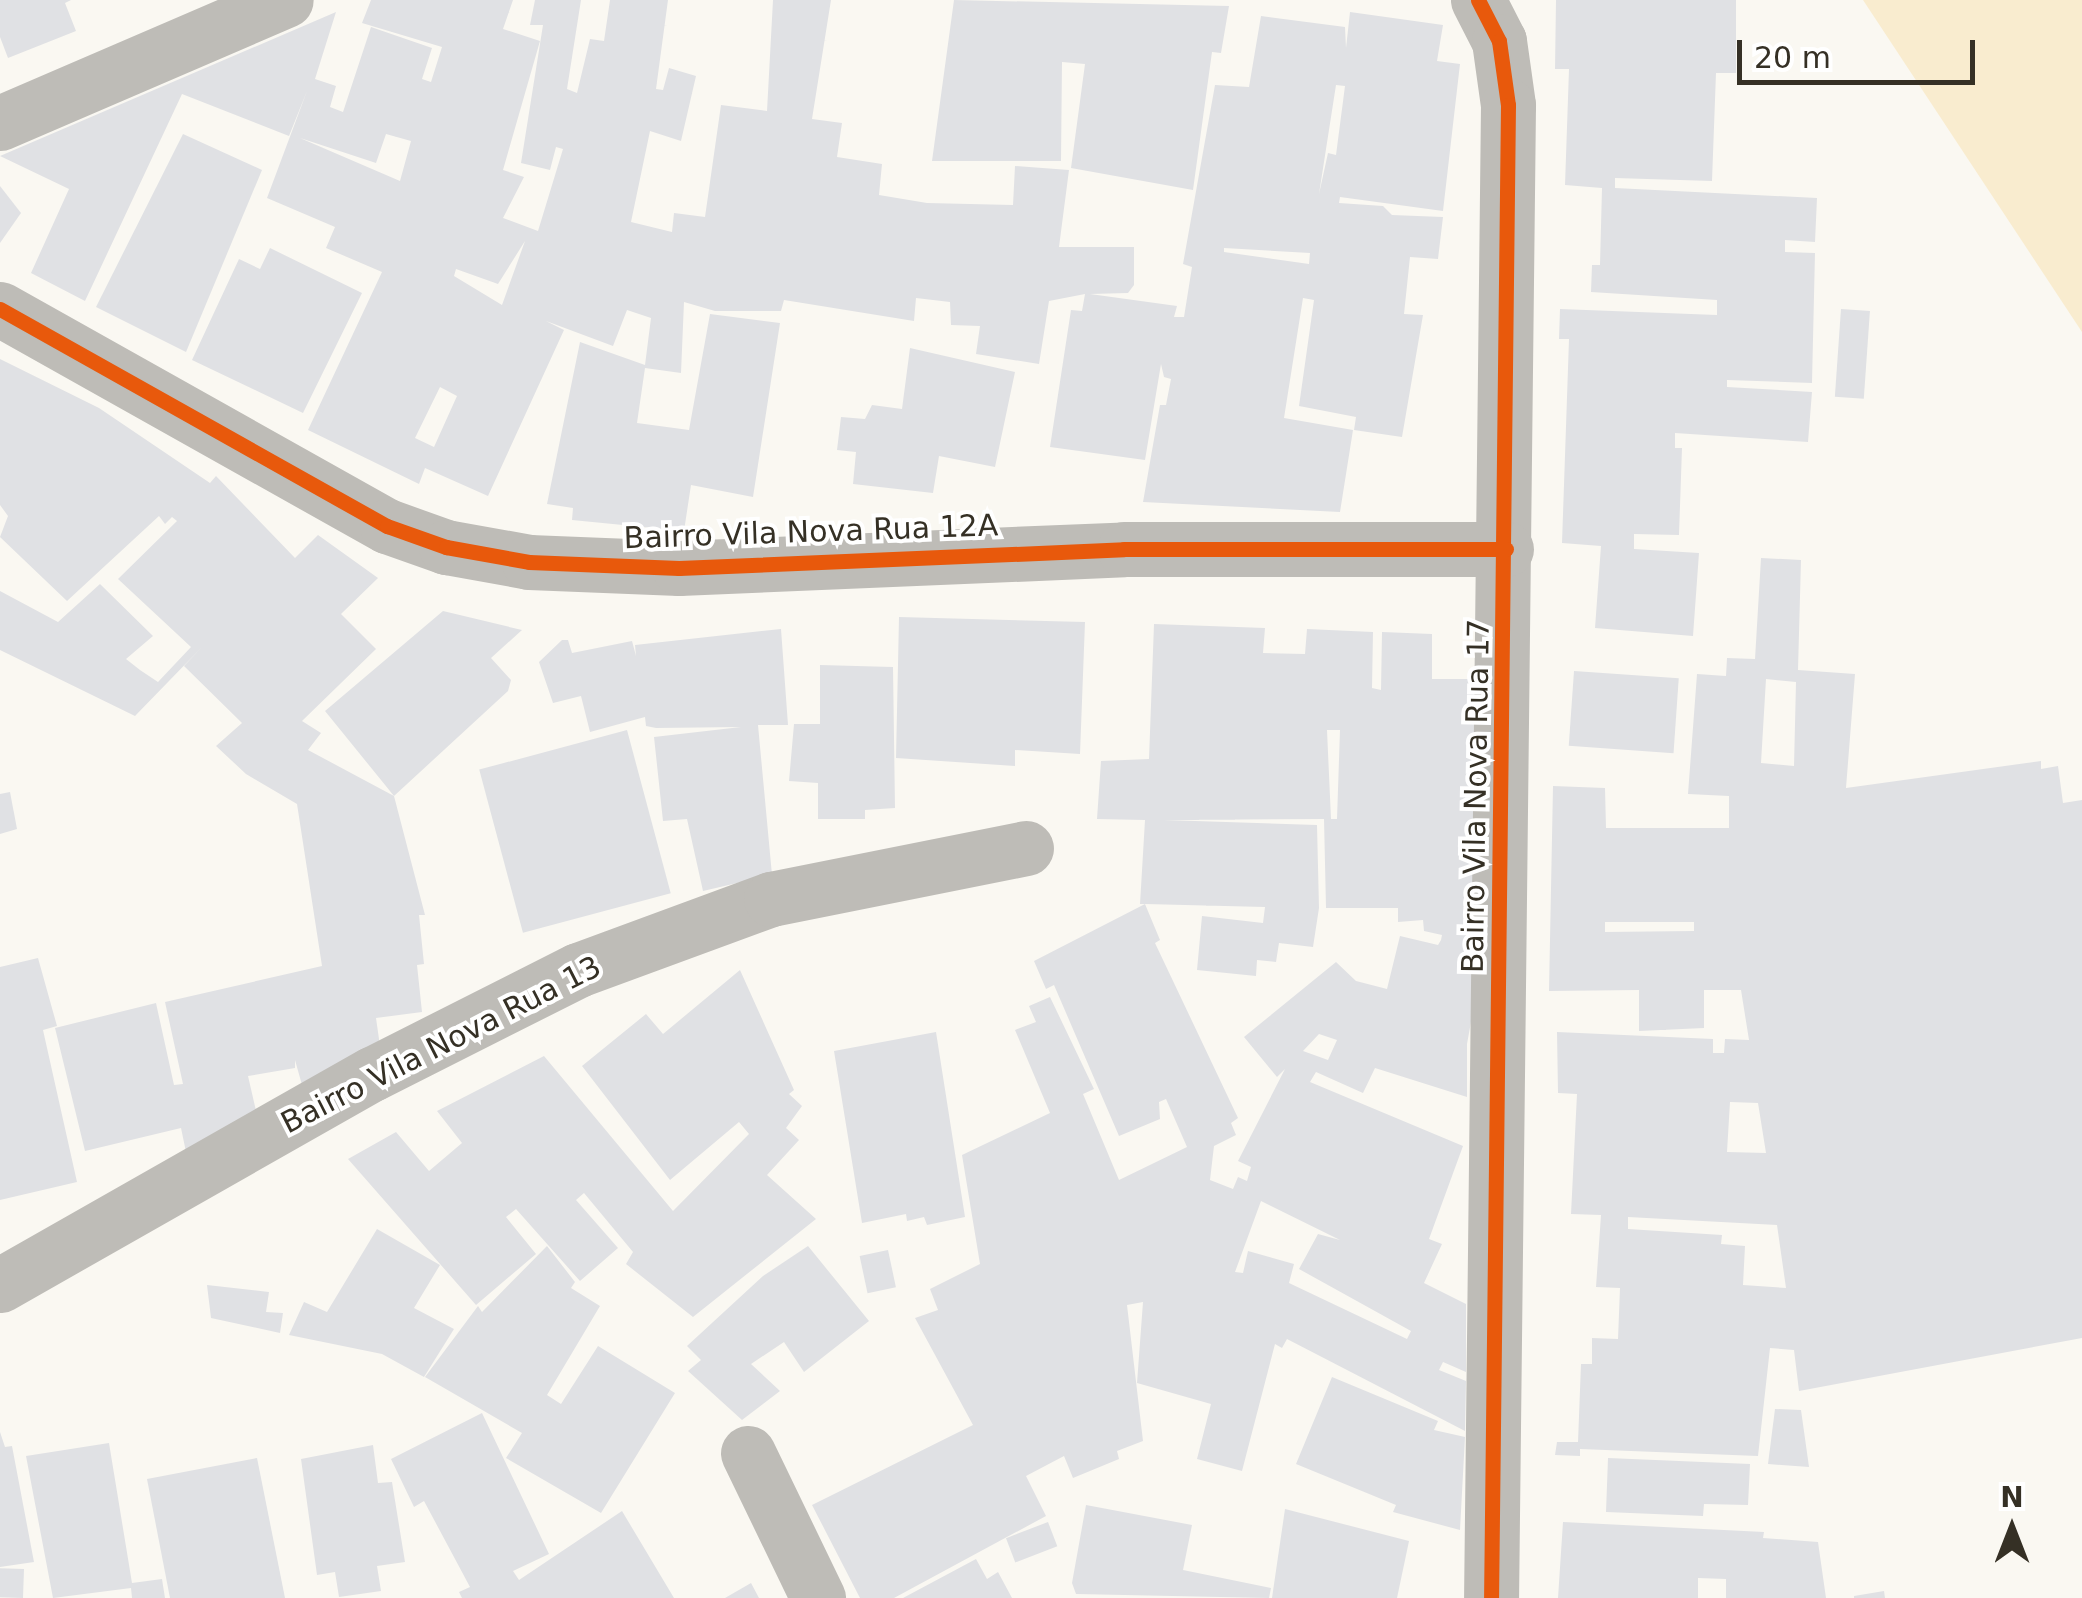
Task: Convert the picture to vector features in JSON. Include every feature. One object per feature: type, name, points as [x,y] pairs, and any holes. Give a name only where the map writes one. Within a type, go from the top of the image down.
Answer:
[{"type":"street","points":[[0,123],[286,0]]},
{"type":"street","name":"Bairro Vila Nova Rua 17","points":[[1478,0],[1499,41],[1508,104],[1502,276],[1506,548],[1491,1598]]},
{"type":"street","name":"Bairro Vila Nova Rua 12A","points":[[0,309],[387,526],[446,547],[529,562],[679,568],[1124,548],[1506,548]]},
{"type":"street","name":"Bairro Vila Nova Rua 13","points":[[0,1284],[372,1074],[578,970],[771,899],[1026,848]]},
{"type":"street","points":[[748,1452],[818,1598]]},
{"type":"shaded area","points":[[1863,0],[2082,0],[2082,332]]},
{"type":"building","points":[[0,0],[71,0],[65,3],[76,31],[8,58],[0,37]]},
{"type":"building","points":[[371,0],[513,0],[503,29],[540,41],[503,170],[524,177],[503,218],[538,231],[563,149],[556,147],[550,170],[521,163],[543,25],[530,25],[535,0],[581,0],[567,89],[577,93],[590,39],[604,41],[610,0],[668,0],[656,89],[663,90],[669,68],[696,76],[681,141],[650,131],[631,222],[672,232],[674,213],[705,217],[721,105],[767,111],[773,0],[831,0],[812,119],[842,123],[837,157],[882,164],[879,195],[927,203],[1013,205],[1015,166],[1069,170],[1059,247],[1134,247],[1134,285],[1128,293],[1090,294],[1177,306],[1174,317],[1184,317],[1192,267],[1183,264],[1215,85],[1249,87],[1261,16],[1345,27],[1346,48],[1350,12],[1443,25],[1437,61],[1460,64],[1443,211],[1340,197],[1339,203],[1383,206],[1392,215],[1443,217],[1438,259],[1410,257],[1404,314],[1423,315],[1402,437],[1354,430],[1356,417],[1299,406],[1314,300],[1303,298],[1284,418],[1353,430],[1340,512],[1143,502],[1160,405],[1166,405],[1171,379],[1164,377],[1161,364],[1145,460],[1050,447],[1071,310],[1082,311],[1085,294],[1049,301],[1039,364],[976,354],[980,326],[951,325],[950,302],[916,298],[914,321],[784,300],[781,311],[715,311],[684,302],[681,373],[645,368],[637,423],[689,430],[710,314],[780,323],[753,497],[691,485],[684,531],[572,520],[573,508],[547,504],[580,342],[645,365],[651,318],[627,310],[613,346],[546,321],[564,330],[488,496],[425,468],[419,484],[308,430],[382,272],[326,248],[335,227],[267,198],[307,91],[289,136],[182,94],[85,301],[31,273],[69,189],[0,156],[336,12],[315,79],[336,86],[330,107],[343,112],[371,27],[432,48],[422,79],[431,82],[442,47],[362,23]],"holes":[[[1336,85],[1345,86],[1336,155],[1328,153],[1319,194]],[[386,134],[411,141],[400,181],[300,138],[376,163]],[[525,241],[502,305],[454,276],[456,269],[498,284]],[[1224,248],[1310,253],[1309,264],[1224,252]],[[440,387],[457,396],[434,447],[415,438]]]},
{"type":"building","points":[[954,0],[1229,6],[1221,53],[1212,52],[1193,190],[1071,168],[1085,64],[1062,62],[1061,161],[932,161]]},
{"type":"building","points":[[1556,0],[1736,0],[1736,73],[1716,73],[1712,181],[1615,178],[1615,188],[1817,198],[1815,242],[1785,240],[1785,252],[1815,253],[1812,383],[1727,380],[1727,387],[1812,392],[1808,442],[1675,433],[1675,448],[1682,448],[1679,535],[1634,534],[1634,549],[1699,553],[1693,636],[1595,628],[1601,546],[1562,543],[1569,339],[1559,339],[1560,309],[1717,315],[1717,300],[1591,292],[1592,265],[1600,265],[1602,188],[1565,185],[1569,69],[1555,69]]},
{"type":"building","points":[[183,134],[262,170],[186,352],[96,307]]},
{"type":"building","points":[[0,186],[21,213],[0,243]]},
{"type":"building","points":[[270,248],[362,293],[303,413],[192,360],[239,259],[260,269]]},
{"type":"building","points":[[1841,309],[1870,311],[1864,399],[1835,397]]},
{"type":"building","points":[[910,348],[1015,372],[995,467],[939,456],[933,493],[853,484],[856,452],[837,450],[841,417],[865,419],[872,405],[902,409]]},
{"type":"building","points":[[0,359],[99,408],[210,483],[216,476],[295,558],[318,535],[378,578],[341,614],[376,649],[302,721],[321,733],[308,750],[394,796],[425,915],[419,915],[424,964],[417,965],[422,1012],[376,1018],[381,1053],[302,1085],[295,1060],[295,1068],[248,1076],[257,1115],[186,1152],[181,1128],[85,1151],[55,1028],[156,1003],[174,1085],[183,1084],[165,1002],[322,966],[297,804],[246,774],[216,746],[242,723],[184,666],[202,647],[135,716],[0,650],[0,591],[58,622],[100,584],[153,636],[126,659],[140,670],[158,682],[191,647],[118,579],[177,521],[172,517],[165,524],[159,516],[67,601],[0,537],[8,516],[0,505]]},
{"type":"building","points":[[1761,558],[1801,560],[1798,670],[1855,674],[1846,788],[2041,761],[2041,769],[2058,766],[2063,803],[2082,800],[2082,1338],[1799,1391],[1794,1350],[1770,1348],[1758,1456],[1580,1449],[1580,1456],[1555,1455],[1557,1442],[1578,1442],[1581,1364],[1592,1364],[1592,1338],[1618,1339],[1620,1288],[1596,1287],[1601,1215],[1571,1214],[1577,1094],[1558,1093],[1557,1032],[1713,1039],[1713,1053],[1724,1053],[1725,1039],[1749,1040],[1741,990],[1704,990],[1704,1028],[1639,1031],[1639,990],[1549,991],[1553,786],[1605,788],[1606,828],[1729,828],[1729,796],[1688,794],[1697,674],[1726,676],[1727,658],[1755,659]],"holes":[[[1766,679],[1796,682],[1794,766],[1761,763]],[[1605,922],[1694,922],[1694,931],[1605,932]],[[1730,1102],[1758,1103],[1766,1153],[1727,1152]],[[1628,1217],[1777,1225],[1786,1288],[1743,1285],[1745,1246],[1721,1244],[1722,1235],[1628,1229]]]},
{"type":"building","points":[[443,611],[522,630],[491,658],[511,680],[508,691],[394,796],[325,711]]},
{"type":"building","points":[[899,617],[1085,622],[1080,754],[1015,750],[1015,766],[896,758]]},
{"type":"building","points":[[1154,624],[1265,628],[1263,653],[1305,654],[1307,629],[1373,632],[1372,688],[1381,690],[1382,632],[1432,634],[1432,679],[1474,679],[1474,821],[1484,950],[1467,1044],[1467,1097],[1375,1068],[1363,1093],[1316,1072],[1310,1082],[1463,1146],[1429,1239],[1442,1244],[1424,1283],[1466,1304],[1466,1372],[1443,1362],[1439,1370],[1466,1381],[1465,1431],[1287,1339],[1282,1348],[1275,1344],[1242,1471],[1197,1459],[1211,1404],[1137,1383],[1143,1302],[1127,1305],[1143,1441],[1117,1451],[1119,1459],[1073,1478],[1064,1456],[1026,1476],[1046,1516],[894,1598],[860,1598],[812,1505],[973,1425],[915,1318],[938,1310],[930,1289],[980,1264],[962,1155],[1050,1113],[1015,1030],[1036,1022],[1029,1006],[1050,997],[1094,1089],[1083,1094],[1119,1180],[1187,1147],[1166,1099],[1159,1102],[1160,1119],[1119,1136],[1054,985],[1046,989],[1034,961],[1145,904],[1140,904],[1145,820],[1097,819],[1101,761],[1149,759]],"holes":[[[1327,730],[1340,730],[1337,819],[1331,819]],[[1324,819],[1326,908],[1398,908],[1398,922],[1423,920],[1424,931],[1442,935],[1438,945],[1400,936],[1387,989],[1356,981],[1336,962],[1244,1037],[1277,1077],[1285,1069],[1238,1161],[1251,1167],[1247,1181],[1238,1177],[1233,1189],[1210,1180],[1214,1146],[1236,1135],[1231,1123],[1238,1118],[1155,943],[1160,940],[1145,904],[1265,907],[1263,923],[1202,916],[1197,970],[1256,976],[1257,960],[1276,962],[1279,943],[1313,947],[1319,908],[1317,825],[1164,820]],[[1319,1034],[1337,1040],[1328,1060],[1303,1051]],[[1261,1201],[1340,1240],[1318,1234],[1299,1269],[1411,1331],[1407,1339],[1289,1283],[1294,1264],[1248,1251],[1243,1273],[1235,1272]]]},
{"type":"building","points":[[781,629],[788,725],[758,725],[772,875],[703,891],[687,819],[663,821],[654,737],[741,727],[656,728],[646,726],[645,717],[590,732],[581,696],[553,703],[539,662],[562,640],[568,640],[572,653],[632,641],[636,656],[635,645]]},
{"type":"building","points":[[820,665],[893,667],[895,808],[865,810],[865,819],[818,819],[818,783],[789,781],[794,724],[820,724]]},
{"type":"building","points":[[1574,671],[1679,678],[1674,753],[1569,746]]},
{"type":"building","points":[[627,730],[671,893],[523,933],[479,770]]},
{"type":"building","points":[[10,792],[17,829],[0,834],[0,794]]},
{"type":"building","points":[[38,958],[57,1026],[43,1030],[77,1182],[0,1200],[0,967]]},
{"type":"building","points":[[740,970],[794,1090],[789,1094],[802,1106],[786,1128],[799,1140],[767,1175],[816,1219],[693,1317],[626,1264],[633,1252],[584,1193],[576,1200],[618,1248],[580,1281],[516,1209],[506,1217],[536,1254],[476,1305],[348,1159],[396,1132],[429,1171],[462,1143],[437,1111],[544,1056],[673,1211],[749,1134],[739,1122],[670,1180],[582,1066],[646,1014],[663,1034]]},
{"type":"building","points":[[936,1032],[965,1217],[927,1225],[924,1217],[907,1221],[906,1214],[862,1223],[834,1051]]},
{"type":"building","points":[[377,1229],[440,1265],[414,1308],[454,1329],[424,1377],[382,1354],[289,1335],[304,1302],[327,1312]]},
{"type":"building","points":[[547,1246],[575,1282],[571,1288],[600,1306],[547,1395],[561,1404],[598,1346],[675,1393],[601,1513],[506,1458],[522,1433],[425,1377],[478,1306],[482,1312]]},
{"type":"building","points":[[808,1246],[869,1321],[804,1372],[784,1342],[751,1364],[780,1391],[742,1420],[688,1371],[701,1360],[687,1346],[763,1276]]},
{"type":"building","points":[[888,1250],[896,1287],[868,1293],[860,1256]]},
{"type":"building","points":[[207,1285],[269,1292],[266,1312],[283,1313],[280,1333],[211,1318]]},
{"type":"building","points":[[1332,1377],[1438,1421],[1434,1430],[1465,1437],[1460,1530],[1393,1512],[1396,1505],[1296,1464]]},
{"type":"building","points":[[1775,1409],[1801,1410],[1809,1467],[1768,1464]]},
{"type":"building","points":[[482,1413],[549,1554],[513,1571],[519,1580],[622,1511],[674,1598],[462,1598],[459,1592],[470,1587],[424,1501],[414,1507],[391,1459]]},
{"type":"building","points":[[0,1432],[5,1447],[12,1446],[34,1562],[0,1567]]},
{"type":"building","points":[[109,1443],[132,1583],[162,1579],[165,1598],[132,1598],[131,1588],[53,1598],[26,1456]]},
{"type":"building","points":[[373,1445],[378,1483],[392,1482],[405,1562],[377,1566],[381,1591],[339,1597],[335,1572],[317,1575],[301,1459]]},
{"type":"building","points":[[257,1458],[285,1598],[170,1598],[147,1479]]},
{"type":"building","points":[[1608,1458],[1750,1464],[1748,1505],[1704,1504],[1703,1516],[1606,1512]]},
{"type":"building","points":[[1086,1505],[1192,1525],[1183,1570],[1271,1588],[1269,1598],[1076,1594],[1072,1583]]},
{"type":"building","points":[[1285,1509],[1409,1541],[1397,1598],[1272,1598]]},
{"type":"building","points":[[1048,1522],[1057,1546],[1015,1562],[1006,1538]]},
{"type":"building","points":[[1563,1522],[1764,1532],[1763,1538],[1818,1542],[1826,1598],[1726,1598],[1726,1579],[1698,1578],[1698,1598],[1558,1598]]},
{"type":"building","points":[[976,1559],[987,1579],[998,1572],[1012,1598],[903,1598]]},
{"type":"building","points":[[0,1568],[24,1569],[23,1598],[0,1597]]},
{"type":"building","points":[[751,1583],[759,1598],[725,1598]]},
{"type":"building","points":[[1884,1591],[1885,1598],[1854,1598],[1854,1596]]},
{"type":"cycle path","points":[[1478,0],[1499,41],[1508,105],[1491,1598]]},
{"type":"cycle path","points":[[0,309],[387,526],[446,547],[529,562],[679,568],[1124,549],[1506,549]]}]
